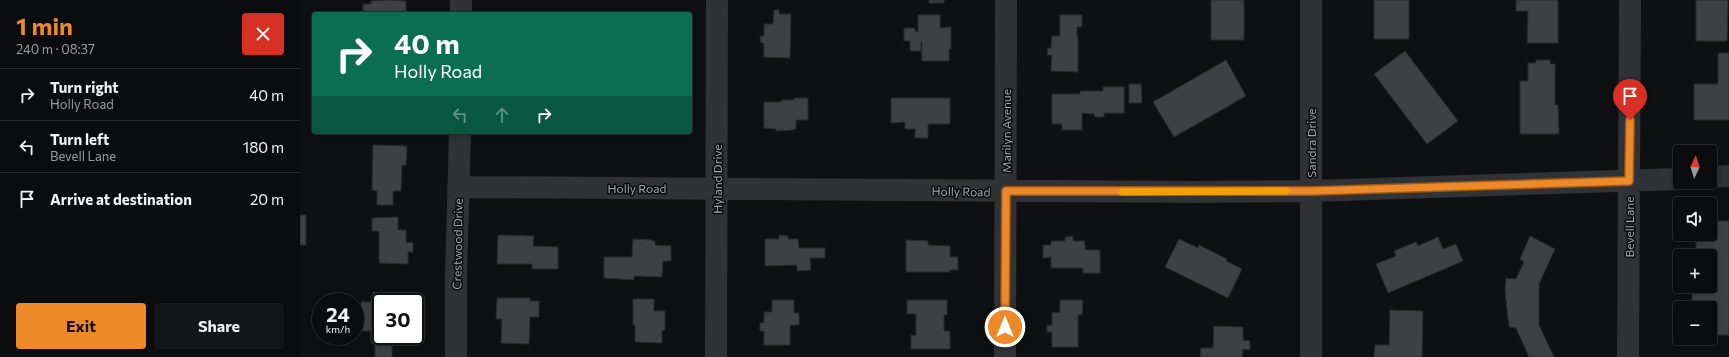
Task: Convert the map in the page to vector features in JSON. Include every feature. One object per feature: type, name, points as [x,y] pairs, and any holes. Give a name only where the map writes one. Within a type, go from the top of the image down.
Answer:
[{"type":"street","points":[[461,0],[461,12]]},
{"type":"street","name":"Hyland Drive","points":[[716,357],[717,0]]},
{"type":"street","name":"Marilyn Avenue","points":[[1005,357],[1006,0]]},
{"type":"street","name":"Sandra Drive","points":[[1311,357],[1312,0]]},
{"type":"street","name":"Bevell Lane","points":[[1628,357],[1630,0]]},
{"type":"street","name":"Crestwood Drive","points":[[456,357],[460,134]]},
{"type":"street","points":[[1717,177],[1729,176]]},
{"type":"street","name":"Holly Road","points":[[458,187],[1006,191],[1311,191],[1673,179]]},
{"type":"building","points":[[929,0],[944,0],[944,3],[929,3]]},
{"type":"building","points":[[1211,0],[1244,0],[1244,40],[1211,40]]},
{"type":"building","points":[[1374,0],[1409,0],[1409,39],[1374,39]]},
{"type":"building","points":[[1516,0],[1558,0],[1558,43],[1527,43],[1528,11],[1516,11]]},
{"type":"building","points":[[1696,0],[1728,0],[1727,41],[1696,41]]},
{"type":"building","points":[[371,1],[406,1],[406,12],[363,12],[363,4],[371,4]]},
{"type":"building","points":[[774,10],[779,10],[779,14],[791,14],[790,58],[764,57],[764,43],[761,43],[760,36],[764,36],[764,24],[773,24]]},
{"type":"building","points":[[918,15],[940,15],[940,28],[951,27],[951,49],[949,49],[949,61],[922,61],[922,42],[921,51],[910,51],[910,41],[904,41],[904,28],[915,28],[915,31],[918,32]]},
{"type":"building","points":[[1060,15],[1082,15],[1082,27],[1077,27],[1078,72],[1051,71],[1052,55],[1047,55],[1048,48],[1051,48],[1052,36],[1060,36]]},
{"type":"building","points":[[1405,51],[1458,121],[1427,144],[1374,74]]},
{"type":"building","points":[[1718,53],[1729,53],[1729,120],[1694,120],[1694,84],[1718,84]]},
{"type":"building","points":[[1226,60],[1246,96],[1174,137],[1153,102]]},
{"type":"building","points":[[1536,60],[1550,60],[1550,64],[1555,64],[1555,105],[1558,105],[1559,134],[1520,134],[1520,81],[1528,81],[1528,63],[1536,63]]},
{"type":"building","points":[[1129,84],[1141,84],[1142,103],[1129,103]]},
{"type":"building","points":[[1103,87],[1124,87],[1124,113],[1104,113],[1104,117],[1095,117],[1094,114],[1082,113],[1082,130],[1062,130],[1062,124],[1052,124],[1052,94],[1080,94],[1080,91],[1103,91]]},
{"type":"building","points":[[794,98],[808,98],[808,120],[796,120],[796,129],[793,130],[776,131],[776,129],[764,128],[764,102],[781,102],[781,100],[794,100]]},
{"type":"building","points":[[891,98],[950,98],[950,124],[928,124],[928,138],[915,138],[915,129],[905,129],[905,122],[891,123]]},
{"type":"building","points":[[373,145],[407,146],[406,165],[402,165],[401,191],[393,191],[393,205],[377,205],[377,191],[372,190]]},
{"type":"building","points":[[300,215],[306,215],[306,245],[300,245]]},
{"type":"building","points":[[398,217],[398,230],[406,230],[406,242],[413,243],[413,252],[408,252],[408,264],[379,263],[379,231],[372,231],[372,218]]},
{"type":"building","points":[[1717,221],[1729,221],[1729,335],[1717,335],[1717,301],[1692,301],[1692,293],[1717,293],[1717,249],[1696,249],[1696,241],[1717,241]]},
{"type":"building","points":[[498,235],[534,236],[533,246],[558,247],[558,269],[532,269],[532,264],[497,264]]},
{"type":"building","points":[[779,235],[788,236],[788,239],[798,239],[799,248],[825,248],[825,258],[810,258],[811,270],[797,271],[797,265],[765,266],[765,239],[779,239]]},
{"type":"building","points":[[1073,236],[1073,241],[1085,241],[1085,250],[1100,250],[1100,273],[1083,273],[1083,268],[1051,268],[1051,257],[1043,258],[1043,245],[1051,245],[1051,241],[1065,241],[1065,237]]},
{"type":"building","points":[[1530,236],[1555,249],[1539,284],[1539,325],[1554,357],[1529,357],[1516,328],[1509,327],[1505,291],[1506,278],[1516,279],[1524,262],[1520,259]]},
{"type":"building","points":[[1438,237],[1443,249],[1456,244],[1463,261],[1388,293],[1376,264],[1396,256],[1394,251],[1416,242],[1418,246]]},
{"type":"building","points":[[633,239],[652,240],[655,241],[655,245],[671,246],[671,261],[663,261],[662,277],[634,276],[634,280],[604,278],[604,257],[632,257]]},
{"type":"building","points":[[1179,239],[1198,248],[1199,245],[1227,259],[1226,261],[1242,269],[1228,298],[1165,267]]},
{"type":"building","points":[[906,240],[928,241],[928,245],[950,246],[950,257],[958,257],[958,270],[950,270],[950,272],[906,272]]},
{"type":"building","points":[[373,292],[398,293],[373,293]]},
{"type":"building","points":[[497,298],[530,298],[530,301],[539,301],[539,317],[530,317],[529,344],[501,343],[502,319],[496,319]]},
{"type":"building","points":[[633,299],[654,299],[654,311],[665,311],[665,330],[662,331],[662,343],[635,342],[635,325],[633,325]]},
{"type":"building","points":[[772,300],[794,300],[794,313],[799,313],[799,325],[790,325],[790,345],[764,345],[764,331],[760,331],[760,323],[764,323],[764,312],[772,312]]},
{"type":"building","points":[[907,300],[947,300],[947,315],[944,315],[944,331],[950,331],[950,349],[911,349],[911,335],[916,336],[916,314],[907,314]]},
{"type":"building","points":[[1060,300],[1083,300],[1082,315],[1078,315],[1078,347],[1052,347],[1052,332],[1047,332],[1047,325],[1052,326],[1052,312],[1060,313]]},
{"type":"building","points":[[364,302],[372,302],[372,343],[371,331],[364,331]]},
{"type":"building","points":[[1390,310],[1423,311],[1422,357],[1374,357],[1375,345],[1389,345]]},
{"type":"building","points":[[1214,326],[1243,327],[1243,340],[1250,341],[1250,350],[1243,349],[1242,357],[1200,357],[1201,348],[1213,348]]},
{"type":"building","points":[[375,345],[392,345],[392,357],[375,357]]},
{"type":"slow traffic","points":[[1122,192],[1286,191]]},
{"type":"route","points":[[1005,327],[1006,191],[1311,191],[1629,181],[1630,120]]}]
